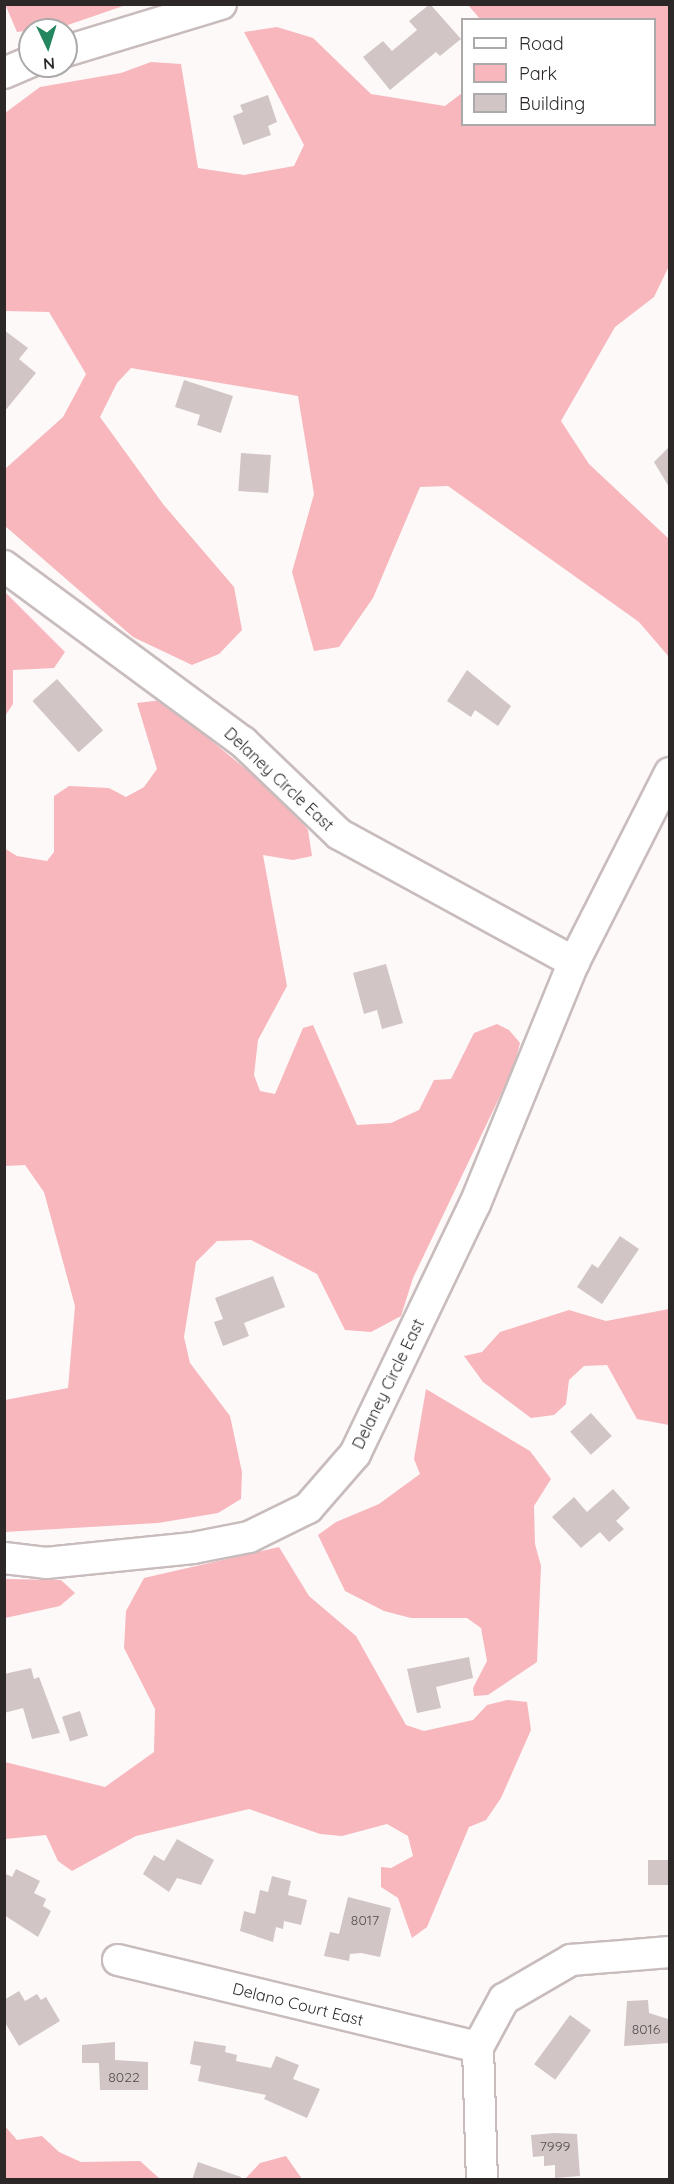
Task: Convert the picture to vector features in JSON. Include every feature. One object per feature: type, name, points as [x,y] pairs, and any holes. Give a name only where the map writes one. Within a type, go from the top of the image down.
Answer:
[{"type":"street","points":[[78,47],[220,4]]},
{"type":"street","points":[[4,73],[18,67]]},
{"type":"street","name":"Delaney Circle East","points":[[4,566],[243,742],[339,834],[574,962]]},
{"type":"street","name":"Delaney Circle East","points":[[4,1558],[46,1563],[193,1548],[249,1537],[308,1508],[355,1454],[475,1204],[574,962],[669,773]]},
{"type":"street","points":[[482,2180],[478,2047],[504,1999],[572,1960],[669,1952]]},
{"type":"street","name":"Delano Court East","points":[[118,1960],[478,2047]]},
{"type":"green space","points":[[5,4],[126,4],[78,22],[78,18],[18,18],[17,32]]},
{"type":"green space","points":[[468,5],[669,5],[669,266],[654,297],[615,327],[561,421],[589,464],[669,539],[669,657],[639,622],[448,486],[420,487],[373,598],[339,647],[314,651],[292,572],[314,494],[298,396],[131,368],[117,383],[100,417],[163,504],[234,587],[242,630],[219,654],[192,665],[133,637],[5,526],[5,469],[63,417],[86,374],[49,312],[5,311],[5,113],[40,87],[121,73],[151,62],[181,64],[198,168],[244,175],[294,166],[304,145],[244,32],[277,27],[313,38],[371,94],[445,106],[461,94],[461,126],[656,126],[656,18],[479,18]]},
{"type":"green space","points":[[5,592],[65,652],[54,668],[13,670],[13,704],[5,716]]},
{"type":"green space","points":[[162,700],[287,803],[308,830],[312,856],[293,860],[263,855],[287,986],[258,1040],[254,1075],[260,1091],[275,1094],[303,1028],[313,1025],[357,1125],[391,1123],[419,1110],[434,1080],[451,1079],[474,1033],[497,1024],[509,1030],[520,1043],[514,1067],[413,1278],[401,1316],[371,1332],[345,1330],[317,1274],[251,1240],[217,1241],[196,1262],[184,1337],[190,1363],[230,1416],[242,1472],[241,1499],[218,1513],[158,1523],[5,1532],[5,1400],[68,1388],[75,1306],[44,1192],[25,1165],[5,1166],[4,848],[17,856],[47,861],[54,852],[54,796],[69,786],[109,788],[126,797],[144,787],[157,769],[137,703]]},
{"type":"green space","points":[[669,1309],[669,1425],[637,1419],[607,1365],[584,1366],[569,1380],[566,1404],[554,1415],[531,1418],[483,1382],[464,1356],[482,1352],[500,1332],[569,1310],[606,1321]]},
{"type":"green space","points":[[426,1389],[530,1451],[551,1479],[534,1506],[535,1544],[541,1566],[537,1662],[488,1695],[474,1696],[473,1688],[487,1661],[481,1628],[467,1618],[411,1618],[384,1611],[345,1591],[318,1535],[336,1522],[379,1504],[420,1474],[414,1459]]},
{"type":"green space","points":[[279,1547],[309,1596],[356,1636],[406,1725],[424,1731],[473,1720],[487,1705],[507,1700],[527,1702],[531,1730],[501,1798],[486,1820],[469,1827],[427,1927],[412,1938],[398,1898],[381,1887],[381,1867],[391,1868],[413,1856],[408,1836],[387,1824],[342,1836],[320,1834],[249,1809],[136,1836],[72,1871],[58,1861],[46,1835],[5,1839],[5,1762],[105,1787],[154,1752],[155,1709],[124,1648],[126,1611],[144,1578]]},
{"type":"green space","points":[[5,1579],[61,1580],[75,1593],[60,1606],[5,1618]]},
{"type":"green space","points":[[4,2125],[17,2140],[42,2136],[59,2152],[81,2162],[140,2161],[160,2179],[5,2179]]},
{"type":"green space","points":[[286,2156],[302,2179],[245,2179],[260,2163]]},
{"type":"building","points":[[430,4],[461,39],[440,56],[436,52],[390,90],[363,57],[383,41],[392,51],[417,30],[409,21]]},
{"type":"building","points":[[268,95],[277,122],[268,126],[271,135],[243,145],[233,116],[243,112],[240,105]]},
{"type":"building","points":[[4,330],[28,348],[19,359],[36,373],[4,412]]},
{"type":"building","points":[[184,380],[233,396],[221,433],[197,425],[200,415],[175,407]]},
{"type":"building","points":[[669,447],[669,487],[654,462]]},
{"type":"building","points":[[241,453],[271,455],[268,493],[238,491]]},
{"type":"building","points":[[467,670],[511,706],[498,726],[475,710],[471,717],[447,701]]},
{"type":"building","points":[[57,679],[103,730],[79,752],[32,701]]},
{"type":"building","points":[[386,964],[403,1023],[382,1029],[377,1010],[364,1014],[353,973]]},
{"type":"building","points":[[620,1236],[639,1249],[602,1304],[577,1287],[592,1264],[598,1268]]},
{"type":"building","points":[[273,1276],[285,1307],[244,1323],[249,1336],[223,1346],[214,1322],[223,1319],[215,1298]]},
{"type":"building","points":[[591,1413],[612,1436],[591,1455],[570,1432]]},
{"type":"building","points":[[613,1489],[630,1508],[616,1521],[624,1529],[609,1542],[600,1532],[581,1548],[552,1517],[574,1497],[587,1512]]},
{"type":"building","points":[[469,1657],[473,1678],[436,1687],[441,1708],[417,1713],[407,1669]]},
{"type":"building","points":[[31,1668],[34,1679],[39,1677],[60,1733],[32,1739],[23,1708],[4,1713],[4,1674]]},
{"type":"building","points":[[80,1711],[88,1736],[70,1742],[62,1717]]},
{"type":"building","points":[[177,1839],[214,1860],[201,1885],[177,1878],[169,1892],[143,1874],[154,1855],[164,1861]]},
{"type":"building","points":[[648,1860],[669,1860],[669,1885],[648,1885]]},
{"type":"building","points":[[16,1869],[40,1881],[34,1893],[46,1899],[43,1906],[51,1911],[38,1937],[4,1915],[4,1873],[12,1877]]},
{"type":"building","points":[[272,1876],[291,1881],[288,1895],[307,1900],[301,1925],[284,1921],[283,1929],[276,1927],[273,1942],[240,1931],[244,1911],[255,1914],[260,1890],[268,1892]]},
{"type":"building","points":[[348,1897],[391,1908],[380,1957],[361,1953],[350,1954],[349,1961],[324,1956],[330,1932],[339,1934]]},
{"type":"building","points":[[19,1991],[25,2001],[37,1994],[41,2000],[46,1997],[60,2021],[19,2046],[4,2021],[4,2000]]},
{"type":"building","points":[[648,2000],[649,2013],[668,2019],[669,2043],[624,2046],[627,2001]]},
{"type":"building","points":[[570,2015],[591,2030],[555,2080],[534,2064]]},
{"type":"building","points":[[194,2041],[226,2046],[225,2052],[237,2055],[236,2061],[271,2068],[276,2056],[299,2065],[293,2079],[320,2089],[307,2118],[264,2099],[266,2095],[198,2081],[201,2066],[190,2064]]},
{"type":"building","points":[[115,2042],[115,2060],[148,2062],[148,2090],[100,2090],[99,2063],[82,2063],[82,2045]]},
{"type":"building","points":[[577,2134],[580,2176],[555,2178],[555,2165],[544,2166],[544,2156],[533,2157],[531,2135]]},
{"type":"building","points":[[198,2162],[241,2177],[241,2180],[192,2180]]}]
